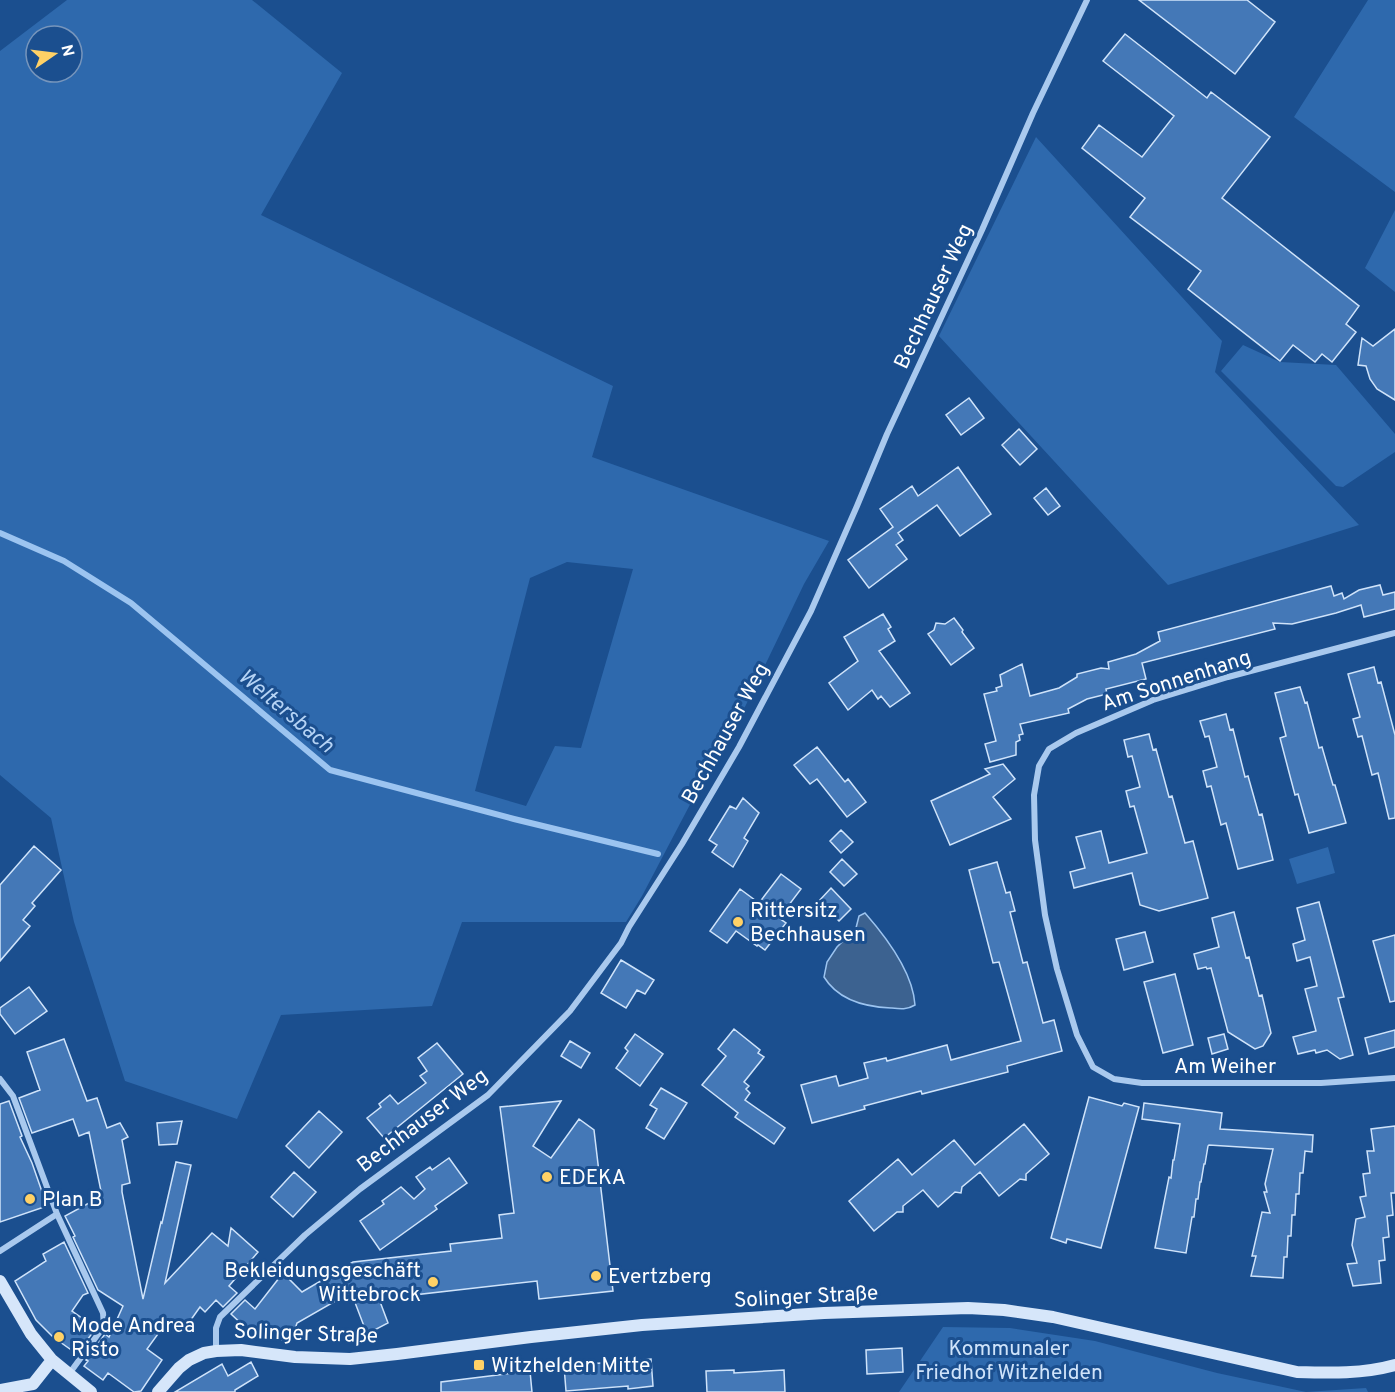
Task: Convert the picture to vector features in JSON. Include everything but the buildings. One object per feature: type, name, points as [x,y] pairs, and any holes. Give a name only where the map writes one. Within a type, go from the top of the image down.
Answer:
[{"type":"main road","points":[[0,1281],[31,1334],[52,1360],[91,1392]]},
{"type":"main road","name":"Solinger Straße","points":[[158,1392],[189,1360],[204,1353],[216,1351],[241,1350],[295,1357],[350,1359],[642,1325],[824,1313],[968,1308],[1004,1310],[1053,1317],[1297,1372],[1336,1374],[1381,1369],[1395,1365]]},
{"type":"main road","points":[[0,1390],[34,1388],[52,1360]]},
{"type":"street","name":"Bechhauser Weg","points":[[216,1351],[216,1328],[220,1317],[298,1242],[360,1189],[488,1095],[570,1011],[621,943],[739,747],[811,611],[892,424],[982,230],[1033,113],[1087,0]]},
{"type":"street","name":"Am Sonnenhang","points":[[1077,1035],[1057,969],[1045,915],[1035,840],[1034,795],[1039,766],[1049,748],[1076,733],[1154,700],[1228,677],[1395,633]]},
{"type":"street","name":"Am Weiher","points":[[1077,1035],[1093,1067],[1114,1079],[1142,1083],[1321,1083],[1395,1078]]},
{"type":"street","points":[[0,1079],[13,1096],[57,1214],[103,1313],[104,1326],[69,1374]]},
{"type":"street","points":[[0,1251],[57,1214]]},
{"type":"green space","points":[[67,0],[252,0],[342,73],[261,215],[613,386],[592,457],[829,541],[804,584],[731,736],[716,755],[626,922],[462,922],[432,1006],[281,1015],[237,1119],[125,1081],[74,922],[51,818],[0,775],[0,51],[24,33],[24,84],[84,84],[84,24],[35,24]],"holes":[[[567,562],[633,569],[581,748],[555,746],[526,806],[475,791],[530,578]]]},
{"type":"green space","points":[[1368,0],[1395,0],[1395,192],[1294,117]]},
{"type":"green space","points":[[1036,137],[1222,341],[1215,372],[1359,525],[1168,585],[939,336]]},
{"type":"green space","points":[[1395,210],[1395,292],[1365,268]]},
{"type":"green space","points":[[1243,345],[1280,362],[1336,365],[1395,434],[1395,452],[1343,487],[1336,486],[1221,371]]},
{"type":"green space","points":[[1328,847],[1335,873],[1297,884],[1289,859]]},
{"type":"green space","name":"Kommunaler Friedhof Witzhelden","points":[[943,1327],[1010,1328],[1095,1341],[1217,1373],[1306,1392],[899,1392]]},
{"type":"green space","points":[[1366,1388],[1368,1392],[1306,1392]]},
{"type":"shaded area","points":[[865,913],[890,944],[904,968],[913,993],[915,1005],[912,1007],[903,1009],[882,1007],[853,1001],[837,991],[824,977],[827,962],[837,947],[856,928],[859,916]]},
{"type":"waterway","name":"Weltersbach","points":[[0,533],[64,561],[131,603],[330,770],[514,819],[658,854]]},
{"type":"place","name":"Rittersitz Bechhausen","points":[[738,922]]},
{"type":"place","name":"EDEKA","points":[[547,1177]]},
{"type":"place","name":"Plan B","points":[[30,1199]]},
{"type":"place","name":"Evertzberg","points":[[596,1276]]},
{"type":"place","name":"Bekleidungsgeschäft Wittebrock","points":[[433,1282]]},
{"type":"place","name":"Mode Andrea Risto","points":[[59,1337]]},
{"type":"place","name":"Witzhelden Mitte","points":[[479,1365]]}]
